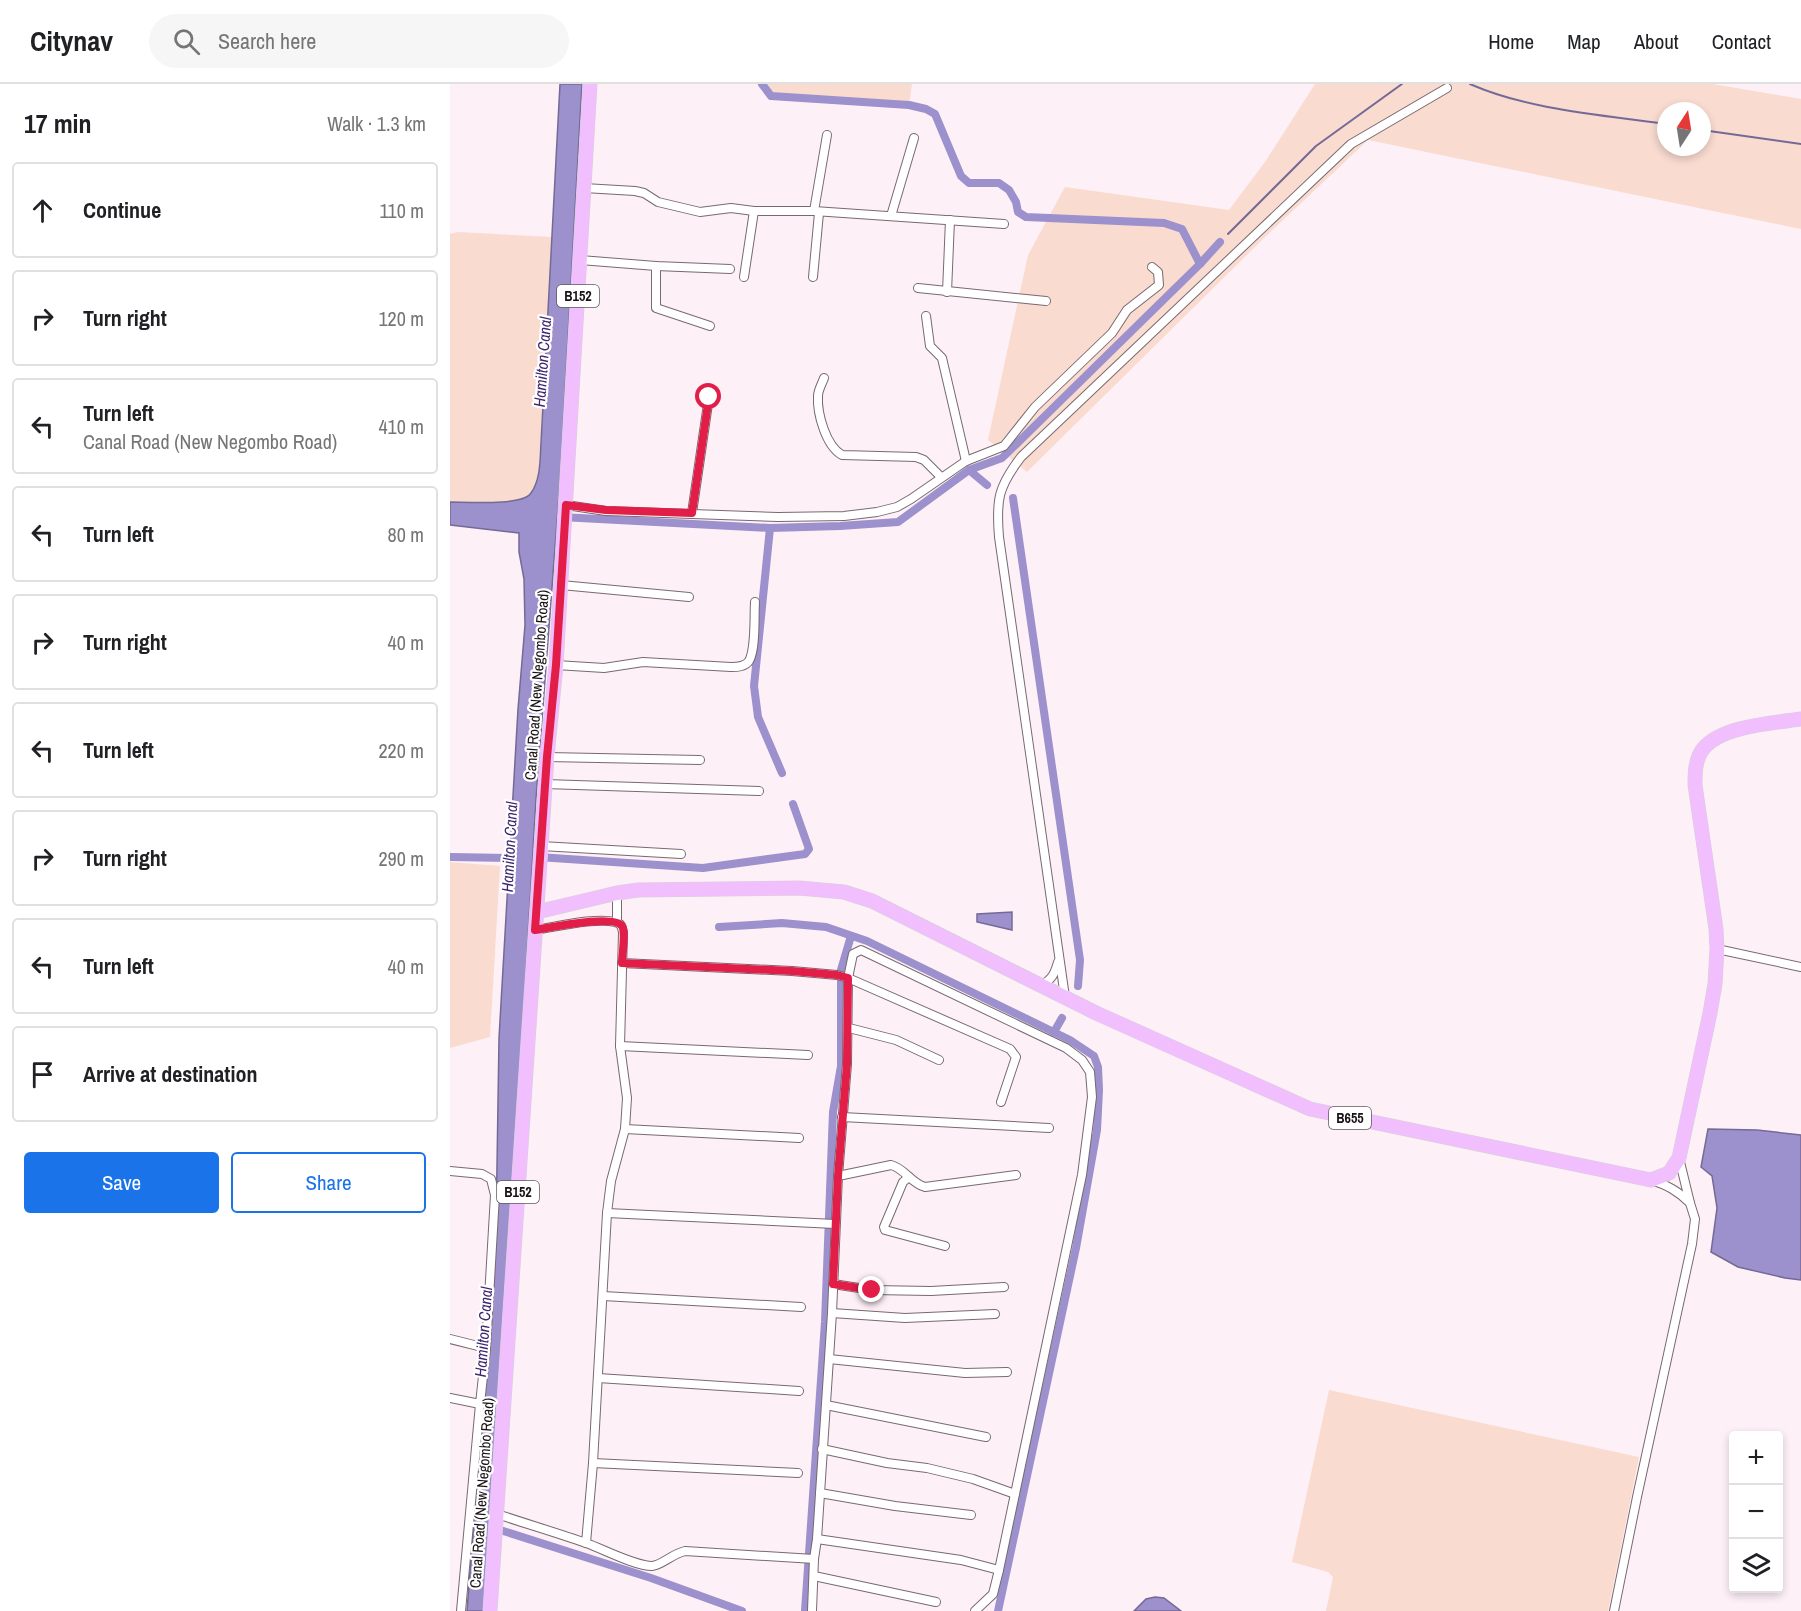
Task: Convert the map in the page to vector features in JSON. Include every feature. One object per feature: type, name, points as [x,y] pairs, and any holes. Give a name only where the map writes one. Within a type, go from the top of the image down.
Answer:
[{"type":"main road","name":"Canal Road (New Negombo Road)","points":[[490,1611],[545,784],[556,665],[590,84]]},
{"type":"main road","points":[[1651,1180],[1669,1173],[1679,1158],[1715,984],[1716,929],[1695,785],[1698,760],[1702,749],[1721,735],[1735,730],[1801,719]]},
{"type":"main road","name":"B655","points":[[537,912],[638,890],[799,888],[844,892],[872,901],[1065,997],[1310,1109],[1651,1180]]},
{"type":"street","points":[[1065,997],[999,537],[997,514],[999,493],[1007,475],[1021,457],[1351,144],[1447,88]]},
{"type":"street","points":[[813,277],[817,212],[827,135]]},
{"type":"street","points":[[891,216],[914,138]]},
{"type":"street","points":[[584,188],[635,191],[658,202],[700,212],[731,208],[1004,224]]},
{"type":"street","points":[[744,277],[754,211]]},
{"type":"street","points":[[947,291],[950,220]]},
{"type":"street","points":[[580,260],[730,269]]},
{"type":"street","points":[[656,266],[656,308],[710,326]]},
{"type":"street","points":[[566,507],[778,517],[844,516],[897,507],[966,461],[1004,446],[1035,407],[1112,333],[1126,310],[1159,285],[1158,273],[1152,267]]},
{"type":"street","points":[[918,288],[1046,301]]},
{"type":"street","points":[[926,316],[930,346],[942,358],[966,461]]},
{"type":"street","points":[[824,378],[818,395],[822,423],[830,446],[836,452],[842,455],[916,457],[924,460],[941,477]]},
{"type":"street","points":[[692,513],[709,397]]},
{"type":"street","points":[[561,585],[689,597]]},
{"type":"street","points":[[556,665],[604,668],[643,662],[731,668],[742,666],[748,662],[752,649],[755,602]]},
{"type":"street","points":[[547,757],[700,760]]},
{"type":"street","points":[[545,784],[759,791]]},
{"type":"street","points":[[541,853],[681,854]]},
{"type":"street","points":[[617,893],[617,922]]},
{"type":"street","points":[[535,930],[600,921],[617,922],[623,932],[620,1046],[627,1098],[625,1129],[611,1181],[607,1213],[593,1463],[586,1543]]},
{"type":"street","points":[[1717,949],[1801,968]]},
{"type":"street","points":[[813,1611],[814,1576],[810,1559],[817,1539],[830,1359],[833,1284],[830,1223],[838,1176],[849,1028],[844,977],[853,954],[861,950],[1066,1048],[1082,1060],[1090,1072],[1092,1096],[1082,1175],[999,1570],[993,1594],[975,1611]]},
{"type":"street","points":[[1041,985],[1054,975],[1059,958]]},
{"type":"street","points":[[622,963],[792,971],[844,977],[1010,1049],[1016,1057],[1001,1102]]},
{"type":"street","points":[[849,1028],[896,1040],[939,1060]]},
{"type":"street","points":[[620,1046],[808,1056]]},
{"type":"street","points":[[842,1117],[1049,1128]]},
{"type":"street","points":[[625,1129],[799,1138]]},
{"type":"street","points":[[1614,1611],[1692,1244],[1695,1219],[1679,1158]]},
{"type":"street","points":[[838,1176],[891,1166],[897,1167],[918,1185],[925,1187],[1016,1175]]},
{"type":"street","points":[[450,1171],[482,1174],[491,1179],[495,1195],[486,1348],[461,1611]]},
{"type":"street","points":[[909,1177],[903,1182],[884,1227],[885,1230],[945,1246]]},
{"type":"street","points":[[1651,1180],[1668,1185],[1690,1203]]},
{"type":"street","points":[[607,1213],[830,1223]]},
{"type":"street","points":[[833,1284],[872,1290],[1004,1287]]},
{"type":"street","points":[[603,1296],[801,1307]]},
{"type":"street","points":[[832,1313],[905,1318],[995,1314]]},
{"type":"street","points":[[450,1339],[486,1348]]},
{"type":"street","points":[[830,1359],[964,1373],[1007,1372]]},
{"type":"street","points":[[598,1378],[799,1391]]},
{"type":"street","points":[[450,1398],[480,1404]]},
{"type":"street","points":[[826,1405],[986,1437]]},
{"type":"street","points":[[822,1449],[887,1463],[927,1468],[961,1476],[1015,1494]]},
{"type":"street","points":[[593,1463],[798,1473]]},
{"type":"street","points":[[820,1493],[894,1506],[971,1515]]},
{"type":"street","points":[[497,1517],[586,1543],[651,1566],[659,1564],[675,1553],[685,1551],[810,1559]]},
{"type":"street","points":[[817,1539],[961,1560],[999,1570]]},
{"type":"street","points":[[814,1576],[936,1602]]},
{"type":"shaded area","points":[[560,84],[582,84],[560,482],[536,799],[485,1611],[467,1611],[496,1229],[499,1038],[525,625],[524,579],[519,552],[519,533],[450,525],[450,502],[517,500],[531,493],[537,481]]},
{"type":"shaded area","points":[[762,84],[912,84],[909,105],[771,96]]},
{"type":"shaded area","points":[[1315,84],[1713,84],[1801,99],[1801,229],[1368,140],[1264,238],[1027,472],[988,440],[1028,255],[1065,187],[1229,210],[1265,162]]},
{"type":"shaded area","points":[[458,232],[552,237],[539,469],[534,490],[525,499],[505,502],[450,502],[450,234]]},
{"type":"shaded area","points":[[450,862],[500,866],[490,1037],[450,1048]]},
{"type":"shaded area","points":[[1012,912],[1012,930],[977,922],[977,914]]},
{"type":"shaded area","points":[[1708,1129],[1757,1130],[1801,1135],[1801,1280],[1738,1267],[1711,1252],[1717,1208],[1712,1176],[1701,1167]]},
{"type":"shaded area","points":[[1329,1390],[1639,1457],[1608,1611],[1326,1611],[1333,1577],[1328,1572],[1292,1562]]},
{"type":"shaded area","points":[[1164,1598],[1181,1611],[1134,1611],[1146,1599]]},
{"type":"waterway","points":[[762,84],[771,96],[909,105],[926,109],[935,114],[961,176],[969,183],[999,183],[1009,190],[1016,202],[1018,212],[1026,217],[1164,223],[1182,229],[1200,264]]},
{"type":"waterway","points":[[1228,234],[1316,146],[1402,84]]},
{"type":"waterway","points":[[1470,84],[1541,106],[1657,123]]},
{"type":"waterway","points":[[1711,131],[1801,144]]},
{"type":"waterway","points":[[561,517],[770,528],[898,522],[969,470],[1002,458],[1220,242]]},
{"type":"waterway","points":[[969,470],[987,485]]},
{"type":"waterway","points":[[1013,498],[1080,960],[1078,986]]},
{"type":"waterway","points":[[770,528],[754,686],[758,717],[782,773]]},
{"type":"waterway","points":[[538,857],[703,868],[805,854],[809,849],[793,804]]},
{"type":"waterway","name":"Hamilton Canal","points":[[450,857],[517,858]]},
{"type":"waterway","points":[[719,927],[782,923],[826,927],[867,941],[1070,1040],[1094,1056],[1098,1067],[1099,1090],[1097,1130],[1076,1248],[998,1611]]},
{"type":"waterway","points":[[805,1611],[825,1322],[833,1112],[841,1066],[841,970],[851,936]]},
{"type":"waterway","points":[[1054,1032],[1062,1018]]},
{"type":"waterway","points":[[494,1528],[651,1578],[742,1611]]},
{"type":"route","points":[[709,397],[692,513],[606,510],[566,505],[535,930],[600,921],[617,922],[623,932],[622,963],[792,971],[848,978],[849,1028],[833,1284],[872,1290]]}]
